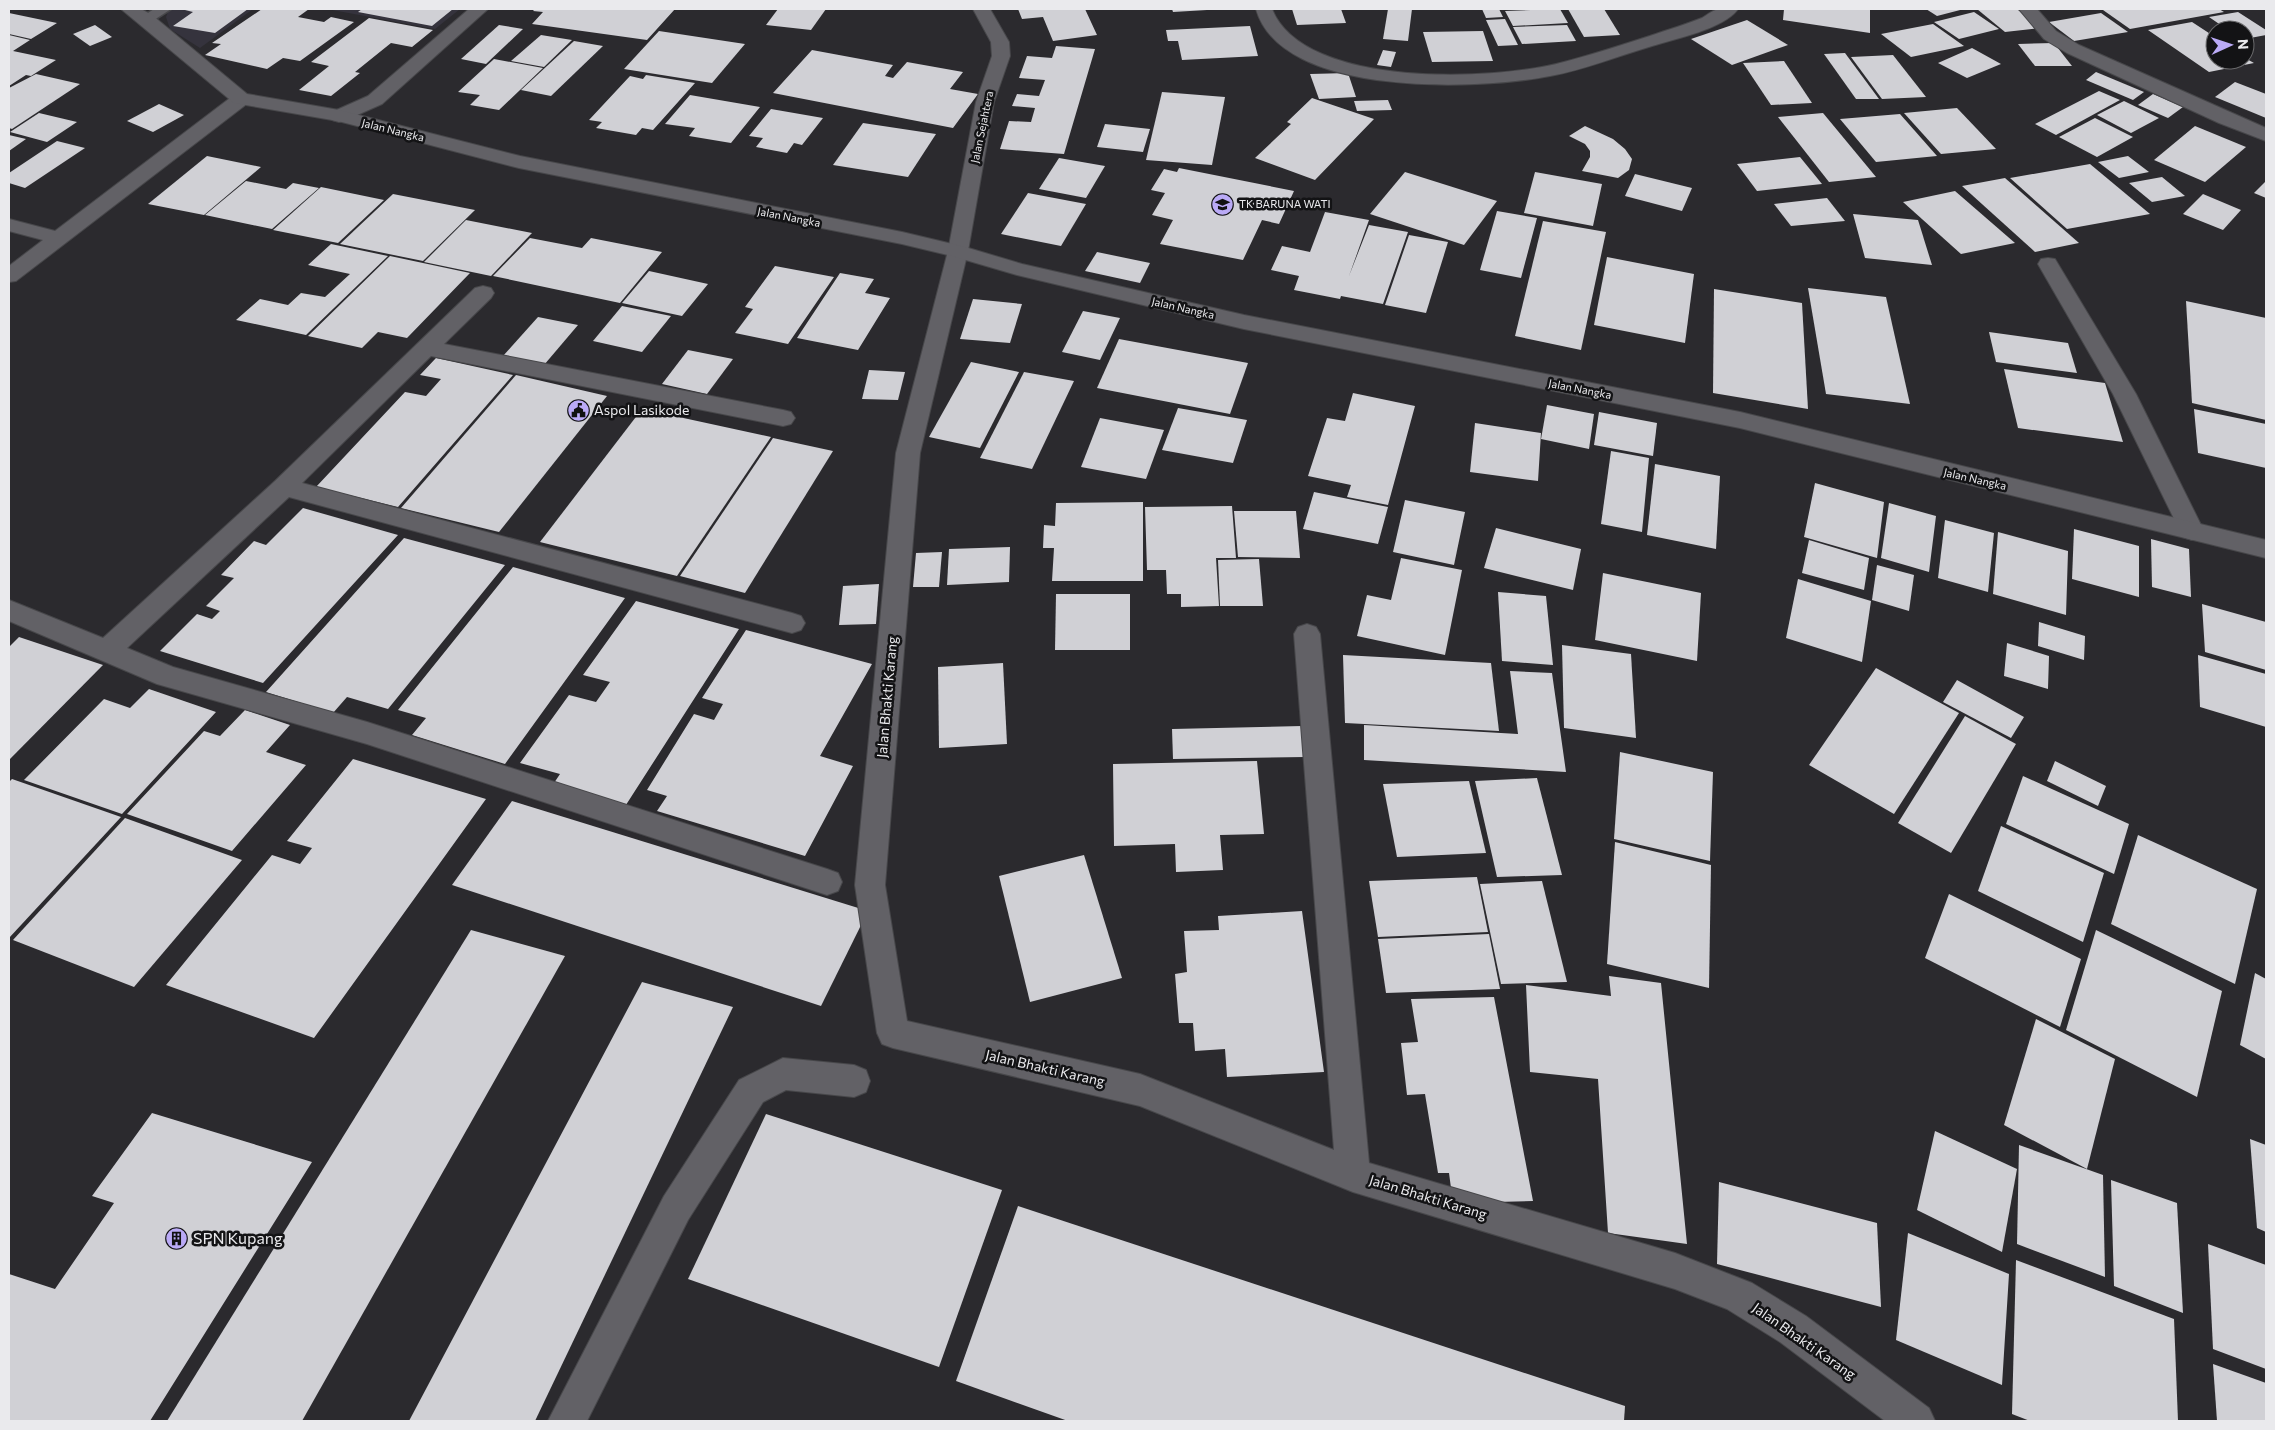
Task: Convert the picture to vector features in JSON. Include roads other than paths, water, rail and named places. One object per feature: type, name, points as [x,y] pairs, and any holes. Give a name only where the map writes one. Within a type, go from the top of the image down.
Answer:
[{"type":"street","points":[[339,116],[374,100],[479,9]]},
{"type":"street","name":"Jalan Sejahtera","points":[[958,251],[985,102],[1001,56],[1000,42],[982,9]]},
{"type":"street","points":[[1264,9],[1278,35],[1290,45],[1308,55],[1334,64],[1391,78],[1426,80],[1512,76],[1575,65],[1672,35],[1721,15],[1729,9]]},
{"type":"street","points":[[2028,9],[2050,34],[2073,49],[2266,134]]},
{"type":"street","points":[[9,276],[241,99],[146,12]]},
{"type":"street","name":"Jalan Nangka","points":[[241,99],[339,116],[519,162],[902,238],[958,251],[1017,269],[1244,322],[1740,420],[1913,464],[2266,548]]},
{"type":"street","points":[[9,225],[58,238]]},
{"type":"street","name":"Jalan Bhakti Karang","points":[[958,251],[908,453],[870,885],[893,1033],[1140,1090],[1353,1175],[1675,1271],[1739,1296],[1793,1329],[1916,1421]]},
{"type":"street","points":[[2048,264],[2082,316],[2155,449],[2192,531]]},
{"type":"street","points":[[106,650],[284,487],[484,293]]},
{"type":"street","points":[[427,348],[784,418]]},
{"type":"street","points":[[284,487],[792,623]]},
{"type":"street","points":[[9,610],[167,676],[367,732],[827,882]]},
{"type":"street","points":[[1308,634],[1353,1175]]},
{"type":"street","points":[[567,1421],[676,1208],[751,1091],[783,1074],[822,1076],[854,1081]]},
{"type":"place","name":"TK BARUNA WATI","points":[[1223,204]]},
{"type":"place","name":"Aspol Lasikode","points":[[578,410]]},
{"type":"place","name":"SPN Kupang","points":[[177,1238]]}]
